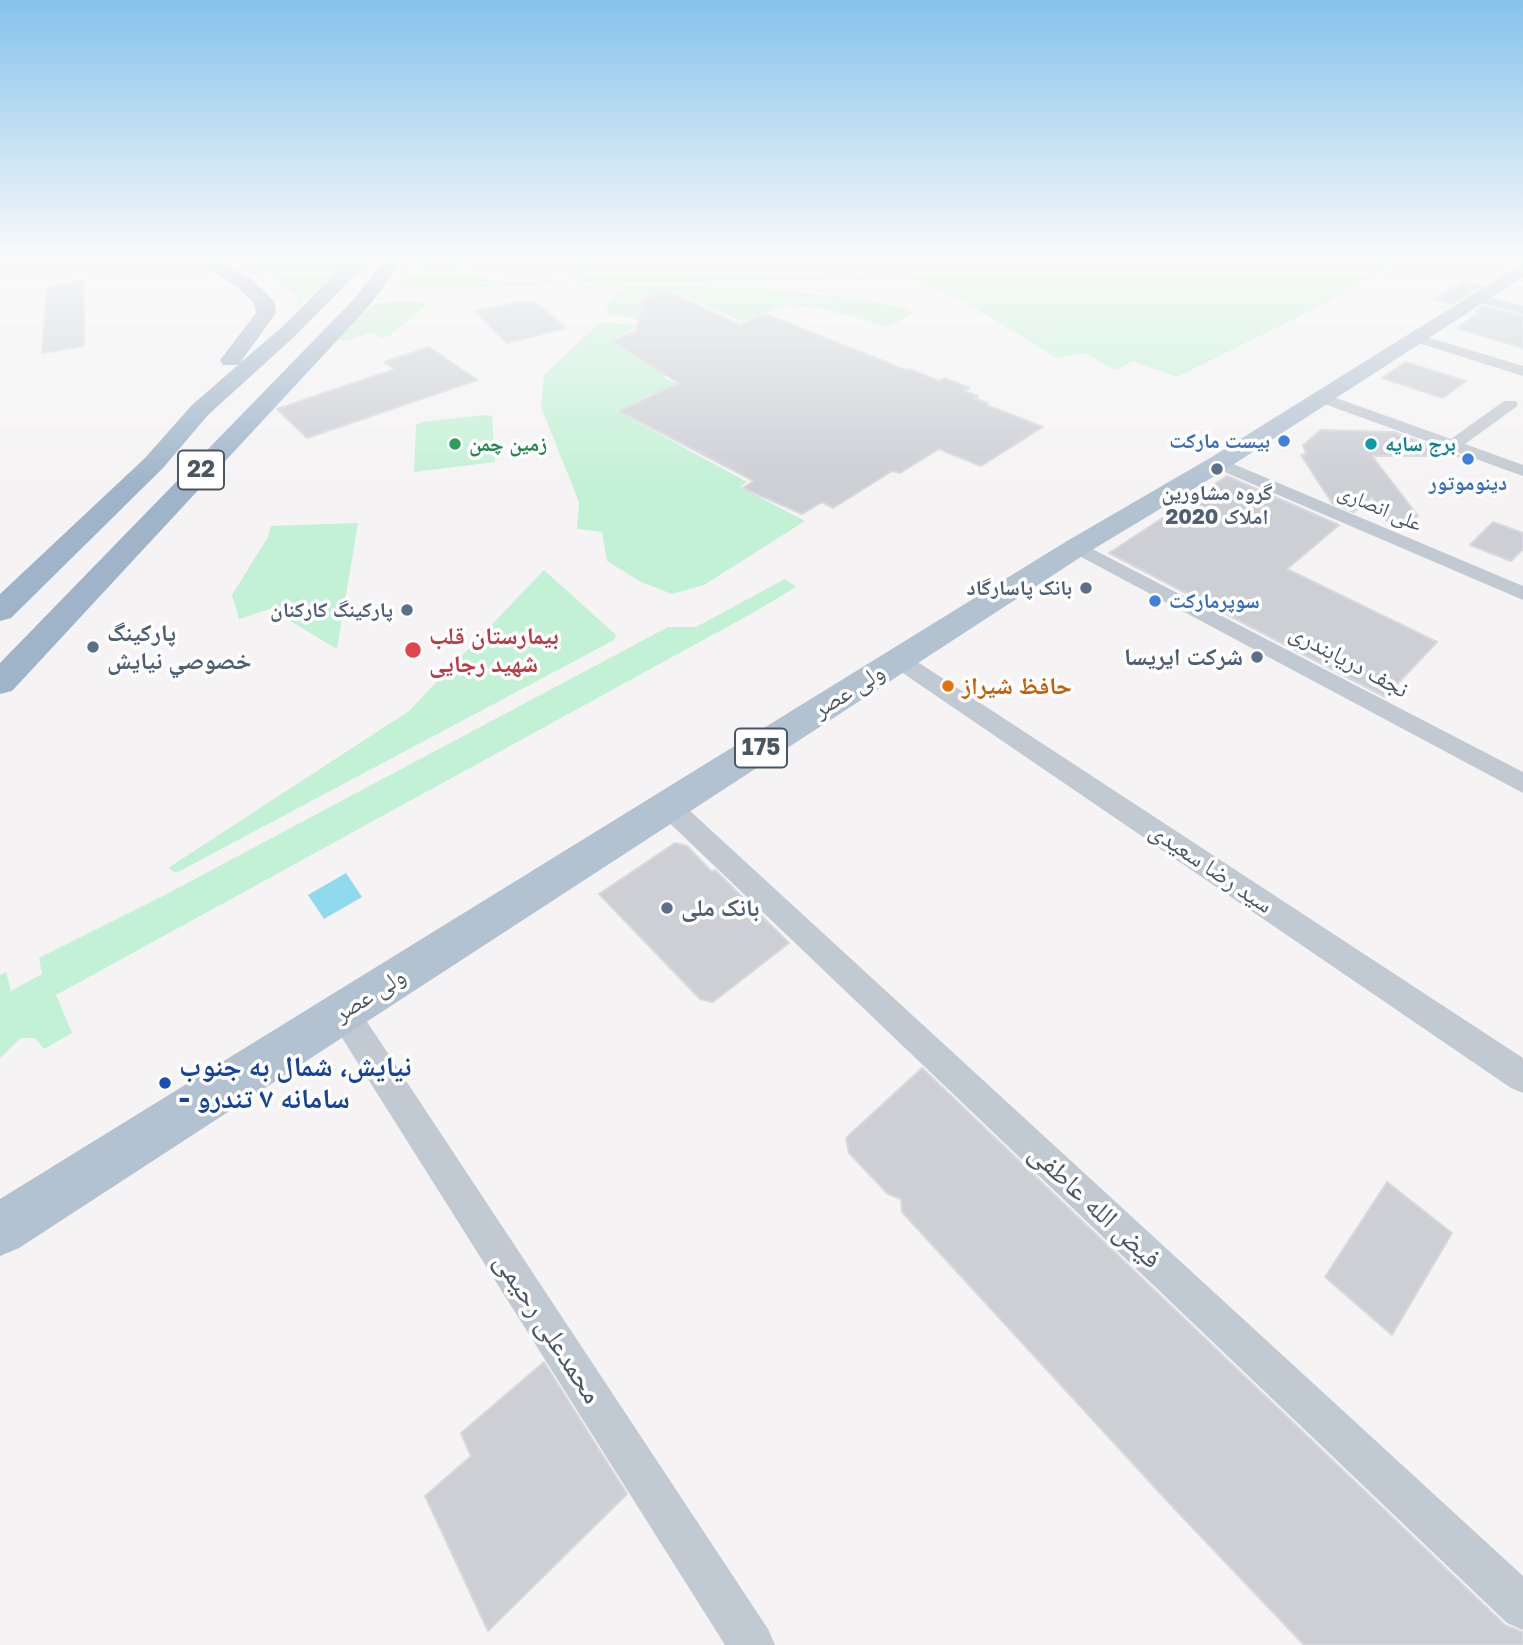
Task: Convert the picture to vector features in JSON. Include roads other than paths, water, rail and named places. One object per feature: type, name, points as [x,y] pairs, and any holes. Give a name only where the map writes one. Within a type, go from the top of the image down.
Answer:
[{"type":"highway","points":[[200,410],[252,332]]},
{"type":"highway","points":[[259,355],[273,332]]},
{"type":"highway","name":"22","points":[[0,611],[153,463],[200,410],[288,332]]},
{"type":"highway","points":[[0,651],[314,332]]},
{"type":"highway","name":"22","points":[[0,683],[334,332]]},
{"type":"highway","points":[[54,557],[48,579],[63,586],[84,581],[114,562]]},
{"type":"main road","name":"ولی عصر","points":[[0,1229],[1077,547],[1219,463],[1427,332]]},
{"type":"street","points":[[1417,338],[1523,371]]},
{"type":"street","points":[[1322,398],[1523,471]]},
{"type":"street","points":[[1452,445],[1510,404]]},
{"type":"street","name":"علی انصاری","points":[[1219,463],[1523,594]]},
{"type":"street","name":"نجف دریابندری","points":[[1077,547],[1523,783]]},
{"type":"street","name":"سید رضا سعیدی","points":[[899,660],[1523,1077]]},
{"type":"street","name":"فیض الله عاطفی","points":[[668,806],[1523,1607]]},
{"type":"street","name":"محمدعلی رحیمی","points":[[343,1012],[752,1645]]},
{"type":"water","points":[[346,873],[362,897],[324,919],[308,895]]},
{"type":"place","name":"بیست مارکت","points":[[1284,441]]},
{"type":"place","name":"زمین چمن","points":[[455,444]]},
{"type":"place","name":"برج سایه","points":[[1371,444]]},
{"type":"place","name":"دینوموتور","points":[[1468,459]]},
{"type":"place","name":"گروه مشاورین املاک 2020","points":[[1217,469]]},
{"type":"place","name":"بانک پاسارگاد","points":[[1086,588]]},
{"type":"place","name":"سوپرمارکت","points":[[1155,601]]},
{"type":"place","name":"پارکینگ کارکنان","points":[[407,610]]},
{"type":"place","name":"پاركينگ خصوصي نيايش","points":[[93,647]]},
{"type":"place","name":"بیمارستان قلب شهید رجایی","points":[[413,650]]},
{"type":"place","name":"شرکت ایریسا","points":[[1257,657]]},
{"type":"place","name":"حافظ شیراز","points":[[948,686]]},
{"type":"place","name":"بانک ملی","points":[[667,908]]},
{"type":"place","name":"نیایش، شمال به جنوب - سامانه ۷ تندرو","points":[[165,1083]]}]
